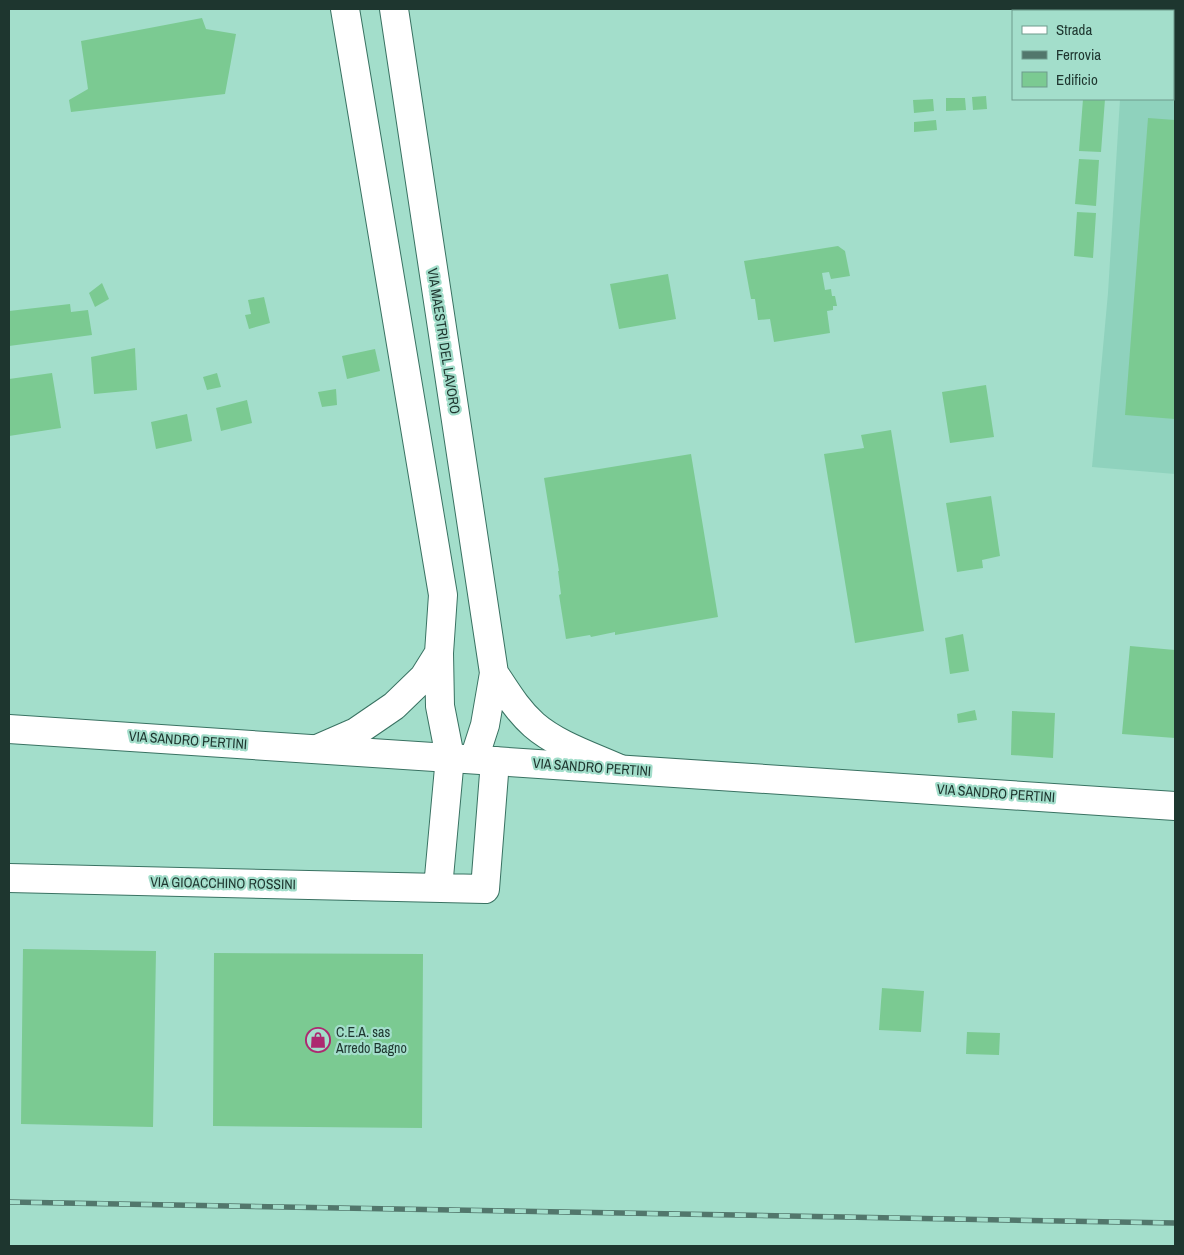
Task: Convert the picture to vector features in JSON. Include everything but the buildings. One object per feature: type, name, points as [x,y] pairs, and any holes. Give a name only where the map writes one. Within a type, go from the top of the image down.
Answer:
[{"type":"street","points":[[345,9],[443,595],[439,653],[440,706],[473,759],[438,888]]},
{"type":"street","name":"VIA MAESTRI DEL LAVORO","points":[[394,9],[494,673],[485,724],[473,759]]},
{"type":"street","points":[[317,749],[356,732],[394,706],[424,677],[439,653]]},
{"type":"street","name":"VIA MAESTRI DEL LAVORO","points":[[494,673],[513,702],[534,725],[556,740],[620,769]]},
{"type":"street","name":"VIA SANDRO PERTINI","points":[[9,729],[1175,806]]},
{"type":"street","name":"VIA GIOACCHINO ROSSINI","points":[[9,878],[485,889],[473,759]]},
{"type":"shaded area","points":[[1125,9],[1175,10],[1175,474],[1092,467],[1108,293],[1120,100],[1174,100],[1174,10]]},
{"type":"railway","points":[[9,1202],[1175,1223]]},
{"type":"place","name":"C.E.A. sas Arredo Bagno","points":[[318,1040]]}]
